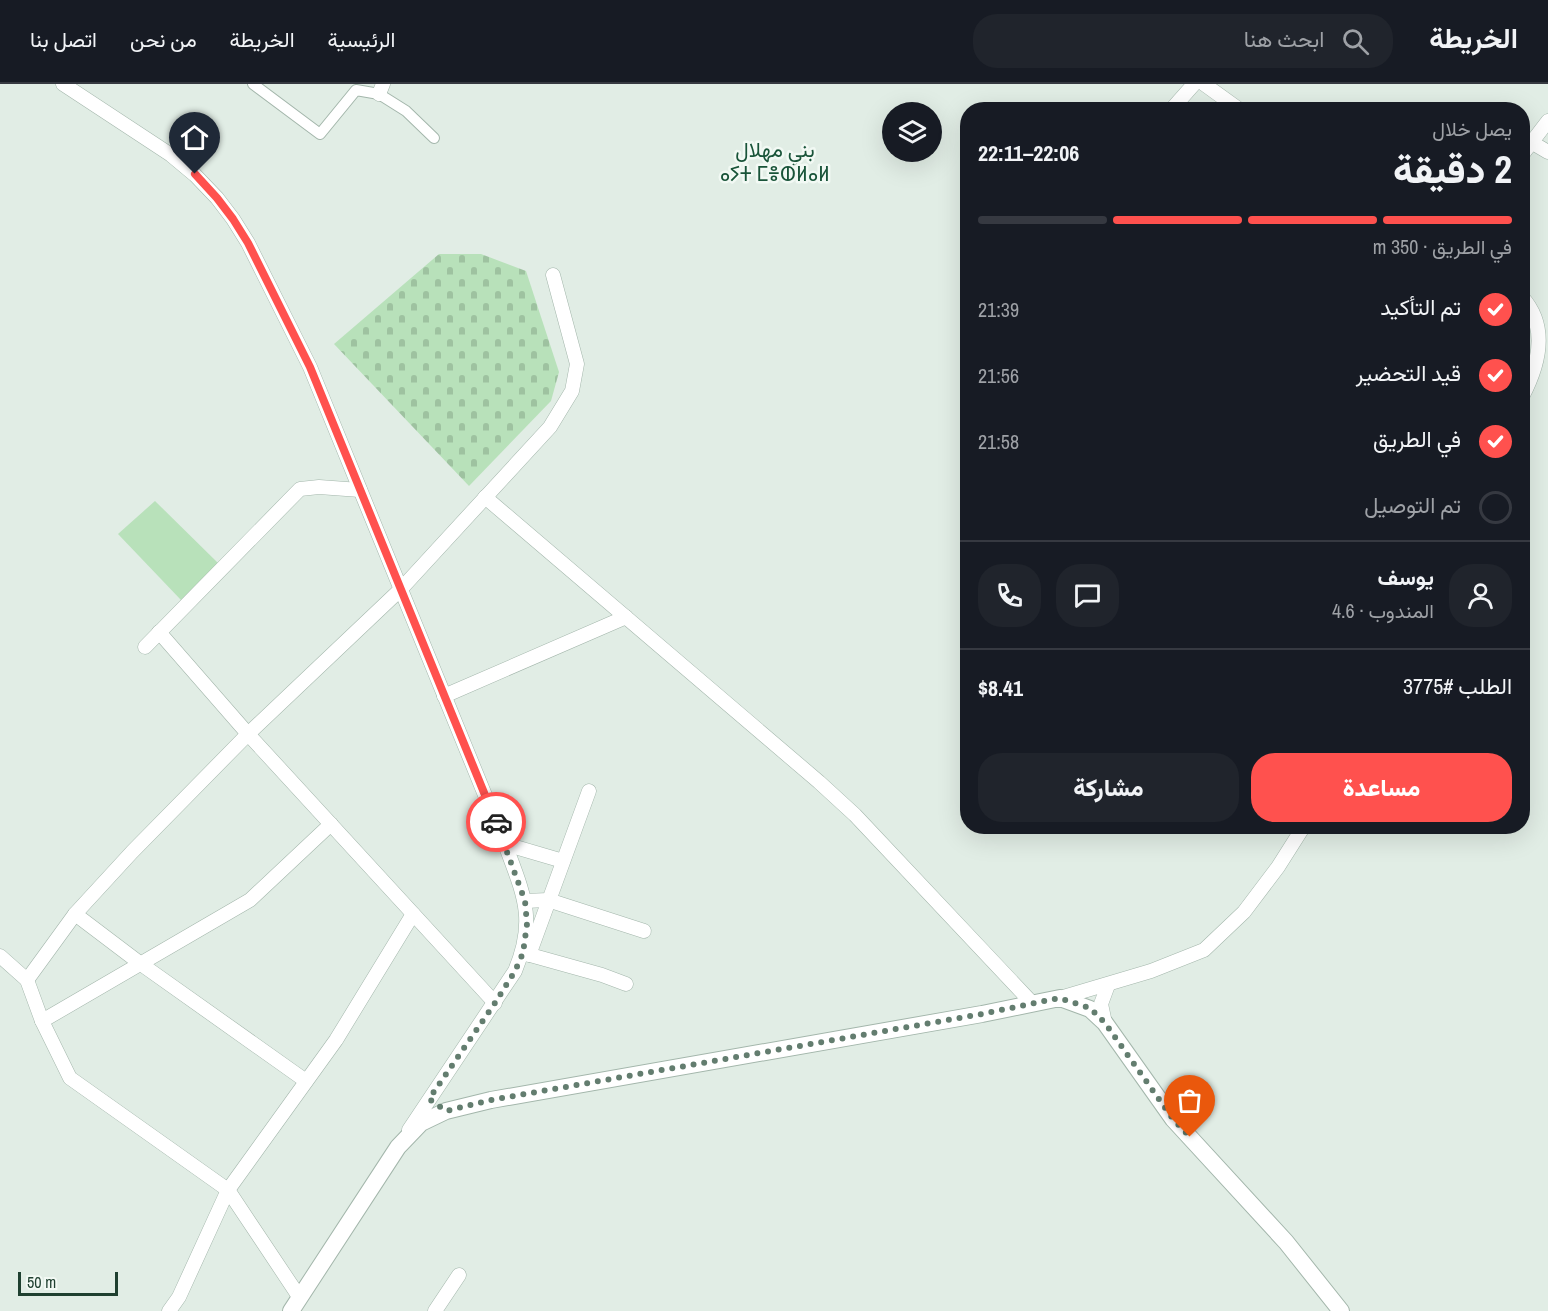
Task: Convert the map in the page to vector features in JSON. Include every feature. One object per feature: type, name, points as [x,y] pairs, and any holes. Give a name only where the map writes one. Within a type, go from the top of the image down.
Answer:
[{"type":"street","points":[[63,84],[171,155],[195,174],[217,198],[248,243],[310,367],[505,844],[525,901],[526,954]]},
{"type":"street","points":[[253,84],[320,134],[356,90],[381,89],[434,138]]},
{"type":"street","points":[[1178,102],[1194,84]]},
{"type":"street","points":[[1204,84],[1229,102]]},
{"type":"street","points":[[1548,121],[1531,142],[1548,152]]},
{"type":"street","points":[[27,980],[75,914],[132,852],[248,734],[401,589],[550,428],[572,391],[577,364],[554,276]]},
{"type":"street","points":[[1530,303],[1539,315],[1543,329],[1544,363],[1530,385]]},
{"type":"street","points":[[145,647],[300,489],[319,487],[360,490]]},
{"type":"street","points":[[485,497],[855,815],[1033,1004]]},
{"type":"street","points":[[444,696],[626,617]]},
{"type":"street","points":[[159,632],[248,734],[495,1003]]},
{"type":"street","points":[[0,956],[27,980],[42,1022],[70,1078],[228,1190],[295,1304],[526,954],[589,791]]},
{"type":"street","points":[[42,1022],[250,900],[331,824]]},
{"type":"street","points":[[398,1147],[421,1122],[446,1111],[491,1100],[1033,1004],[1108,985],[1151,971],[1204,950],[1244,912],[1278,867],[1299,834]]},
{"type":"street","points":[[505,844],[563,861]]},
{"type":"street","points":[[525,901],[548,900],[644,931]]},
{"type":"street","points":[[75,914],[141,964],[306,1081]]},
{"type":"street","points":[[169,1311],[179,1297],[228,1190],[336,1040],[413,914]]},
{"type":"street","points":[[526,954],[626,984]]},
{"type":"street","points":[[1105,1023],[1101,1004],[1108,985]]},
{"type":"street","points":[[1059,998],[1090,1008],[1105,1023],[1173,1119],[1286,1242],[1341,1311]]},
{"type":"street","points":[[429,1099],[446,1111]]},
{"type":"street","points":[[435,1311],[459,1275]]},
{"type":"green space","points":[[439,254],[481,254],[526,271],[559,372],[551,401],[469,486],[334,344]]},
{"type":"green space","points":[[155,501],[219,564],[181,600],[118,534]]},
{"type":"way so far","points":[[496,822],[525,901],[527,924],[523,953],[515,971],[495,1003],[429,1099],[446,1111],[491,1100],[982,1014],[1059,998],[1090,1008],[1105,1023],[1173,1119],[1190,1137]]},
{"type":"district","name":"بني مهلال ⴰⵢⵜ ⵎⴻⵀⵍⴰⵍ","points":[[775,162]]},
{"type":"route","points":[[195,174],[217,198],[248,243],[310,367],[496,822]]}]
